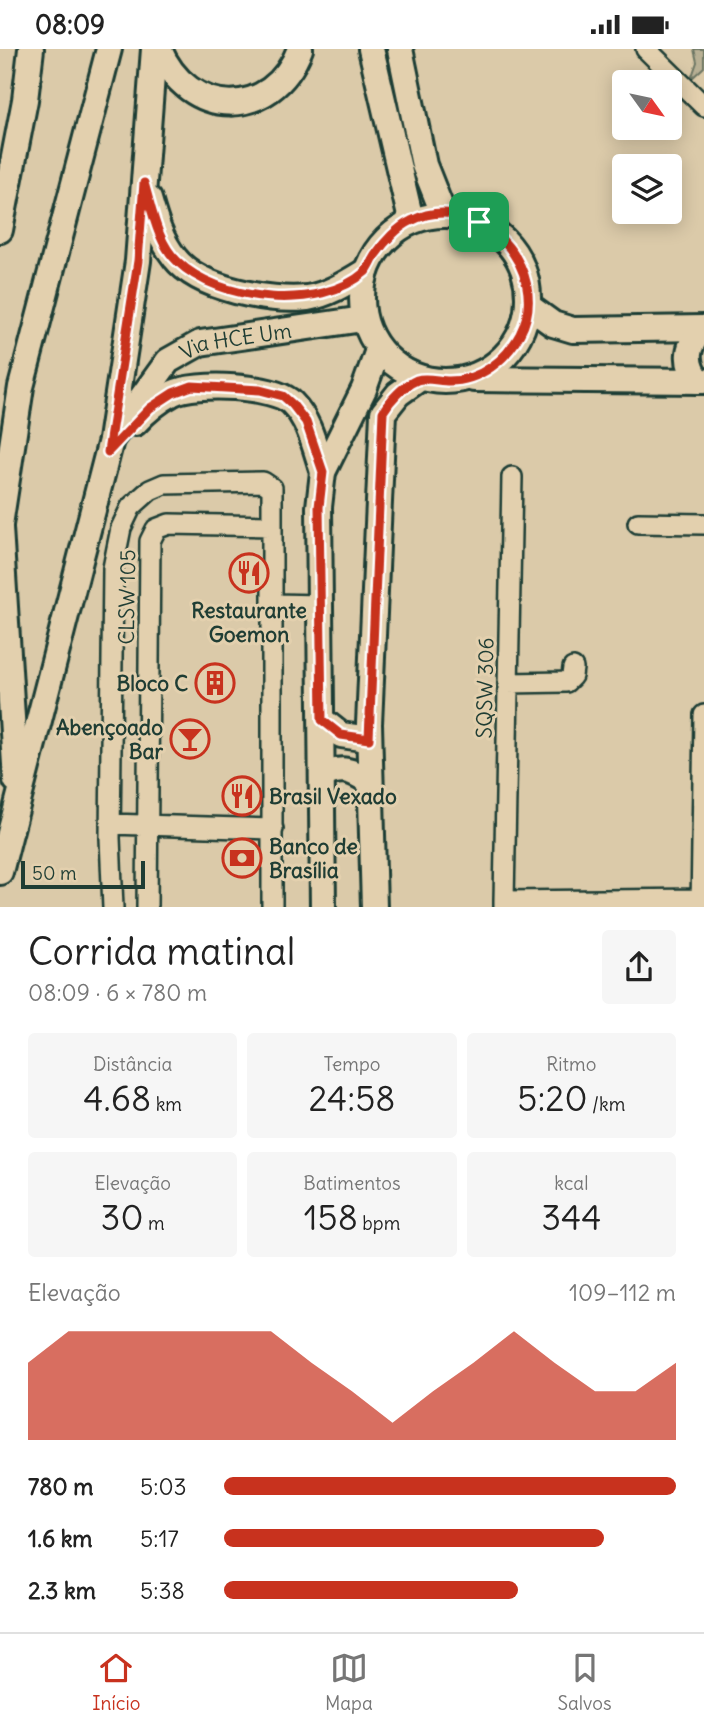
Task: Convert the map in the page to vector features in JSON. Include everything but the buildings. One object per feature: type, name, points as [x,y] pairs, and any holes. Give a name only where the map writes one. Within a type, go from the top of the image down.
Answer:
[{"type":"main road","points":[[0,230],[32,49]]},
{"type":"main road","points":[[17,805],[0,527],[21,387],[46,282],[110,49]]},
{"type":"main road","points":[[157,49],[167,66],[191,88],[220,102],[240,104],[268,93],[294,65],[300,49]]},
{"type":"main road","points":[[0,872],[109,446],[138,261],[157,49]]},
{"type":"main road","points":[[371,49],[411,221]]},
{"type":"main road","points":[[400,49],[424,165],[443,213]]},
{"type":"main road","name":"Via HCE Um","points":[[144,183],[158,229],[177,261],[228,290],[264,296],[308,298],[338,288],[366,271],[377,252],[411,221],[443,213],[479,222],[498,234],[512,250],[523,269],[528,306],[522,331],[510,350],[497,364],[469,379]]},
{"type":"main road","points":[[366,271],[362,293],[363,319],[377,351],[419,379],[398,394],[383,412],[369,739],[374,907]]},
{"type":"main road","points":[[528,306],[553,324],[573,330],[704,328]]},
{"type":"main road","name":"Via HCE Um","points":[[109,446],[167,361],[183,351],[200,343],[363,319]]},
{"type":"main road","points":[[701,381],[692,373],[688,354],[691,342],[704,328]]},
{"type":"main road","points":[[323,907],[319,507],[323,472],[364,389],[377,351]]},
{"type":"main road","name":"Via HCE Um","points":[[419,379],[645,383],[701,381]]},
{"type":"main road","points":[[109,446],[150,408],[173,393],[192,386],[260,390],[283,396],[306,422],[323,472]]},
{"type":"main road","points":[[322,720],[341,735],[369,739]]},
{"type":"main road","points":[[322,776],[335,770],[349,770],[370,782]]},
{"type":"street","points":[[646,49],[704,106]]},
{"type":"street","name":"SQSW 306","points":[[512,477],[504,904],[702,902],[704,715]]},
{"type":"street","points":[[113,907],[110,824],[111,589],[116,552],[125,518],[141,498],[150,491],[173,483],[268,483],[272,488],[272,907]]},
{"type":"street","points":[[141,498],[156,529]]},
{"type":"street","points":[[638,523],[704,524]]},
{"type":"street","name":"CLSW 105","points":[[147,907],[150,541],[156,529],[169,524],[271,526]]},
{"type":"street","points":[[116,552],[149,556]]},
{"type":"street","points":[[274,604],[320,605]]},
{"type":"street","points":[[508,683],[566,682],[572,676],[573,668]]},
{"type":"street","points":[[110,824],[273,829]]},
{"type":"shaded area","points":[[694,49],[704,49],[704,67],[691,79],[697,62]]},
{"type":"place","name":"Restaurante Goemon","points":[[249,573]]},
{"type":"place","name":"Bloco C","points":[[215,683]]},
{"type":"place","name":"Abençoado Bar","points":[[190,739]]},
{"type":"place","name":"Brasil Vexado","points":[[242,796]]},
{"type":"place","name":"Banco de Brasília","points":[[242,858]]},
{"type":"route","points":[[144,183],[158,229],[177,261],[228,290],[264,296],[308,298],[338,288],[366,271],[391,236],[411,221],[443,213],[461,215],[479,222],[498,234],[523,269],[528,306],[522,331],[497,364],[469,379],[419,379],[388,403],[383,412],[369,739],[345,737],[322,720],[319,507],[323,472],[306,422],[292,404],[283,396],[260,390],[192,386],[173,393],[150,408],[108,452],[138,261],[144,183]]}]
